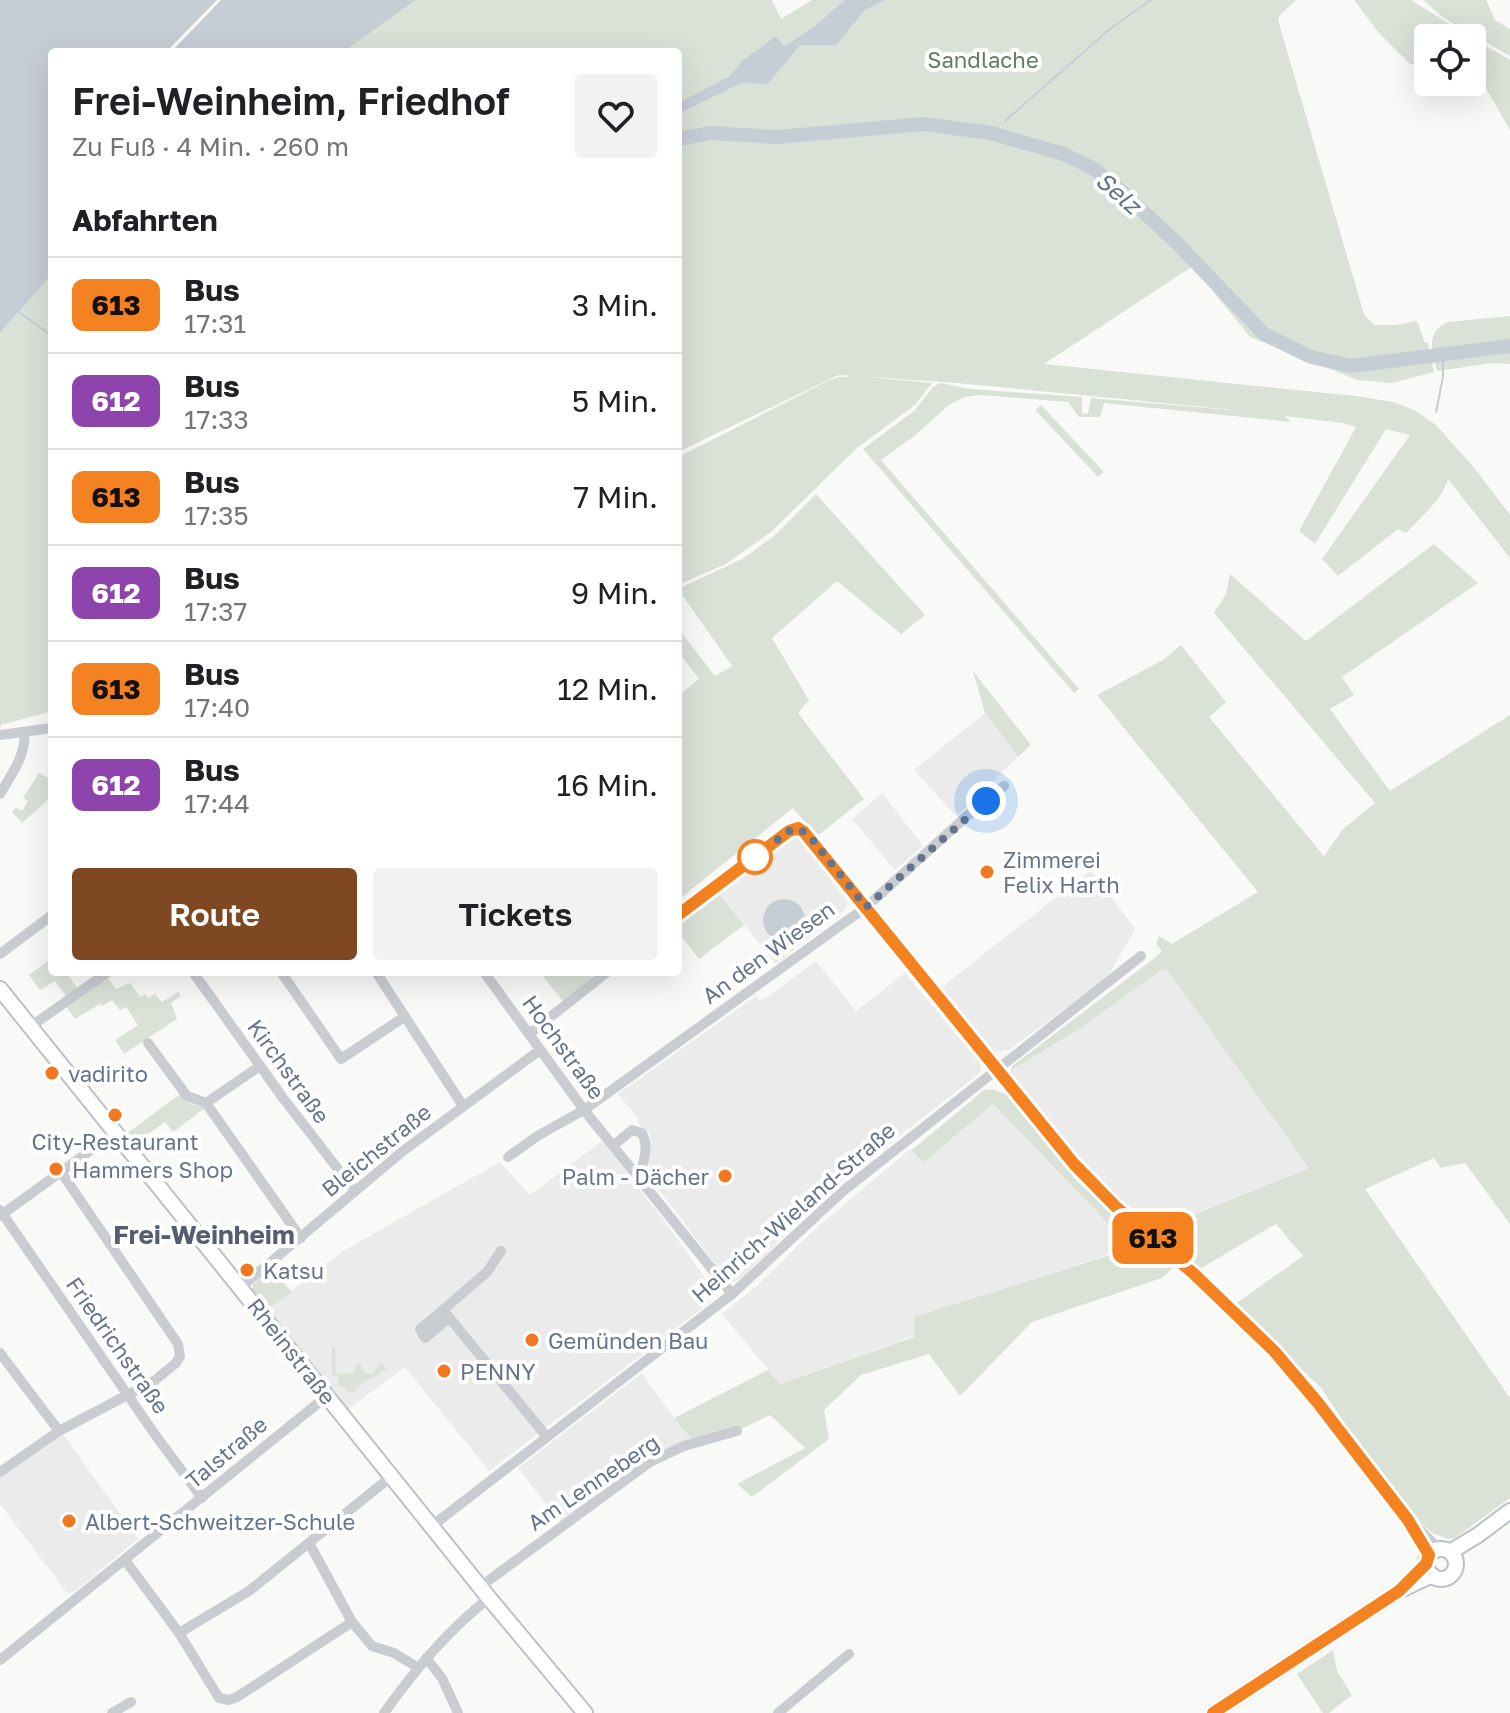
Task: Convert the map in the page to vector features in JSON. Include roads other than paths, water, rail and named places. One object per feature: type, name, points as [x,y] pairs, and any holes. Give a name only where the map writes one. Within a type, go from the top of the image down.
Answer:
[{"type":"street","points":[[0,735],[48,729]]},
{"type":"street","points":[[0,794],[25,743],[24,732]]},
{"type":"street","name":"An den Wiesen","points":[[508,1157],[539,1135],[584,1110],[866,907],[1004,786]]},
{"type":"street","points":[[682,913],[786,832],[796,828],[804,832],[1057,1145],[1115,1206],[1193,1273],[1274,1351],[1438,1559]]},
{"type":"street","points":[[0,954],[48,918]]},
{"type":"street","name":"Heinrich-Wieland-Straße","points":[[432,1526],[732,1294],[843,1191],[1141,956]]},
{"type":"street","points":[[30,1027],[102,976]]},
{"type":"street","name":"Kirchstraße","points":[[196,976],[355,1191]]},
{"type":"street","points":[[284,976],[341,1059],[404,1017]]},
{"type":"street","points":[[378,976],[463,1106]]},
{"type":"street","name":"Hochstraße","points":[[487,976],[584,1110],[732,1294]]},
{"type":"street","points":[[529,1034],[600,976]]},
{"type":"street","name":"Rheinstraße","points":[[0,989],[585,1713]]},
{"type":"street","points":[[148,1043],[187,1096],[206,1103],[301,1238]]},
{"type":"street","name":"Bleichstraße","points":[[241,1287],[355,1191],[540,1050]]},
{"type":"street","points":[[206,1103],[260,1066]]},
{"type":"street","points":[[614,1145],[632,1130],[642,1133],[646,1146],[639,1176]]},
{"type":"street","points":[[1,1213],[116,1132]]},
{"type":"street","points":[[0,1472],[59,1431],[154,1381],[180,1356],[178,1344],[61,1172]]},
{"type":"street","name":"Friedrichstraße","points":[[1,1213],[202,1498]]},
{"type":"street","points":[[501,1251],[487,1272],[446,1314],[547,1437]]},
{"type":"street","points":[[0,1353],[59,1431]]},
{"type":"street","name":"Talstraße","points":[[0,1660],[327,1396]]},
{"type":"street","name":"Am Lenneberg","points":[[384,1713],[417,1667],[485,1592],[650,1462],[684,1446],[737,1431]]},
{"type":"street","points":[[179,1633],[226,1603],[239,1599],[392,1476]]},
{"type":"street","points":[[1213,1713],[1399,1591],[1438,1559],[1510,1511]]},
{"type":"street","points":[[309,1543],[352,1622],[372,1646],[394,1653],[417,1667]]},
{"type":"street","points":[[125,1560],[179,1633],[219,1698],[229,1700],[237,1697],[352,1622]]},
{"type":"street","points":[[778,1713],[849,1654]]},
{"type":"street","points":[[426,1658],[442,1678],[458,1713]]},
{"type":"street","points":[[112,1713],[131,1702]]},
{"type":"waterway","points":[[1005,121],[1111,28],[1151,0]]},
{"type":"waterway","name":"Selz","points":[[682,138],[710,133],[777,137],[924,124],[990,133],[1061,153],[1093,168],[1177,243],[1264,334],[1311,357],[1351,366],[1510,346]]},
{"type":"waterway","name":"Selz","points":[[990,133],[997,127]]},
{"type":"waterway","points":[[19,312],[48,333]]},
{"type":"waterway","points":[[1436,412],[1443,377],[1443,354]]},
{"type":"place","name":"Zimmerei Felix Harth","points":[[987,872]]},
{"type":"place","name":"vadirito","points":[[52,1073]]},
{"type":"place","name":"City-Restaurant","points":[[115,1115]]},
{"type":"place","name":"Hammers Shop","points":[[56,1169]]},
{"type":"place","name":"Palm - Dächer","points":[[725,1176]]},
{"type":"place","name":"Katsu","points":[[247,1270]]},
{"type":"place","name":"Gemünden Bau","points":[[532,1340]]},
{"type":"place","name":"PENNY","points":[[444,1371]]},
{"type":"place","name":"Albert-Schweitzer-Schule","points":[[69,1521]]},
{"type":"district","name":"Frei-Weinheim","points":[[204,1234]]},
{"type":"park label","name":"Sandlache","points":[[983,59]]}]
